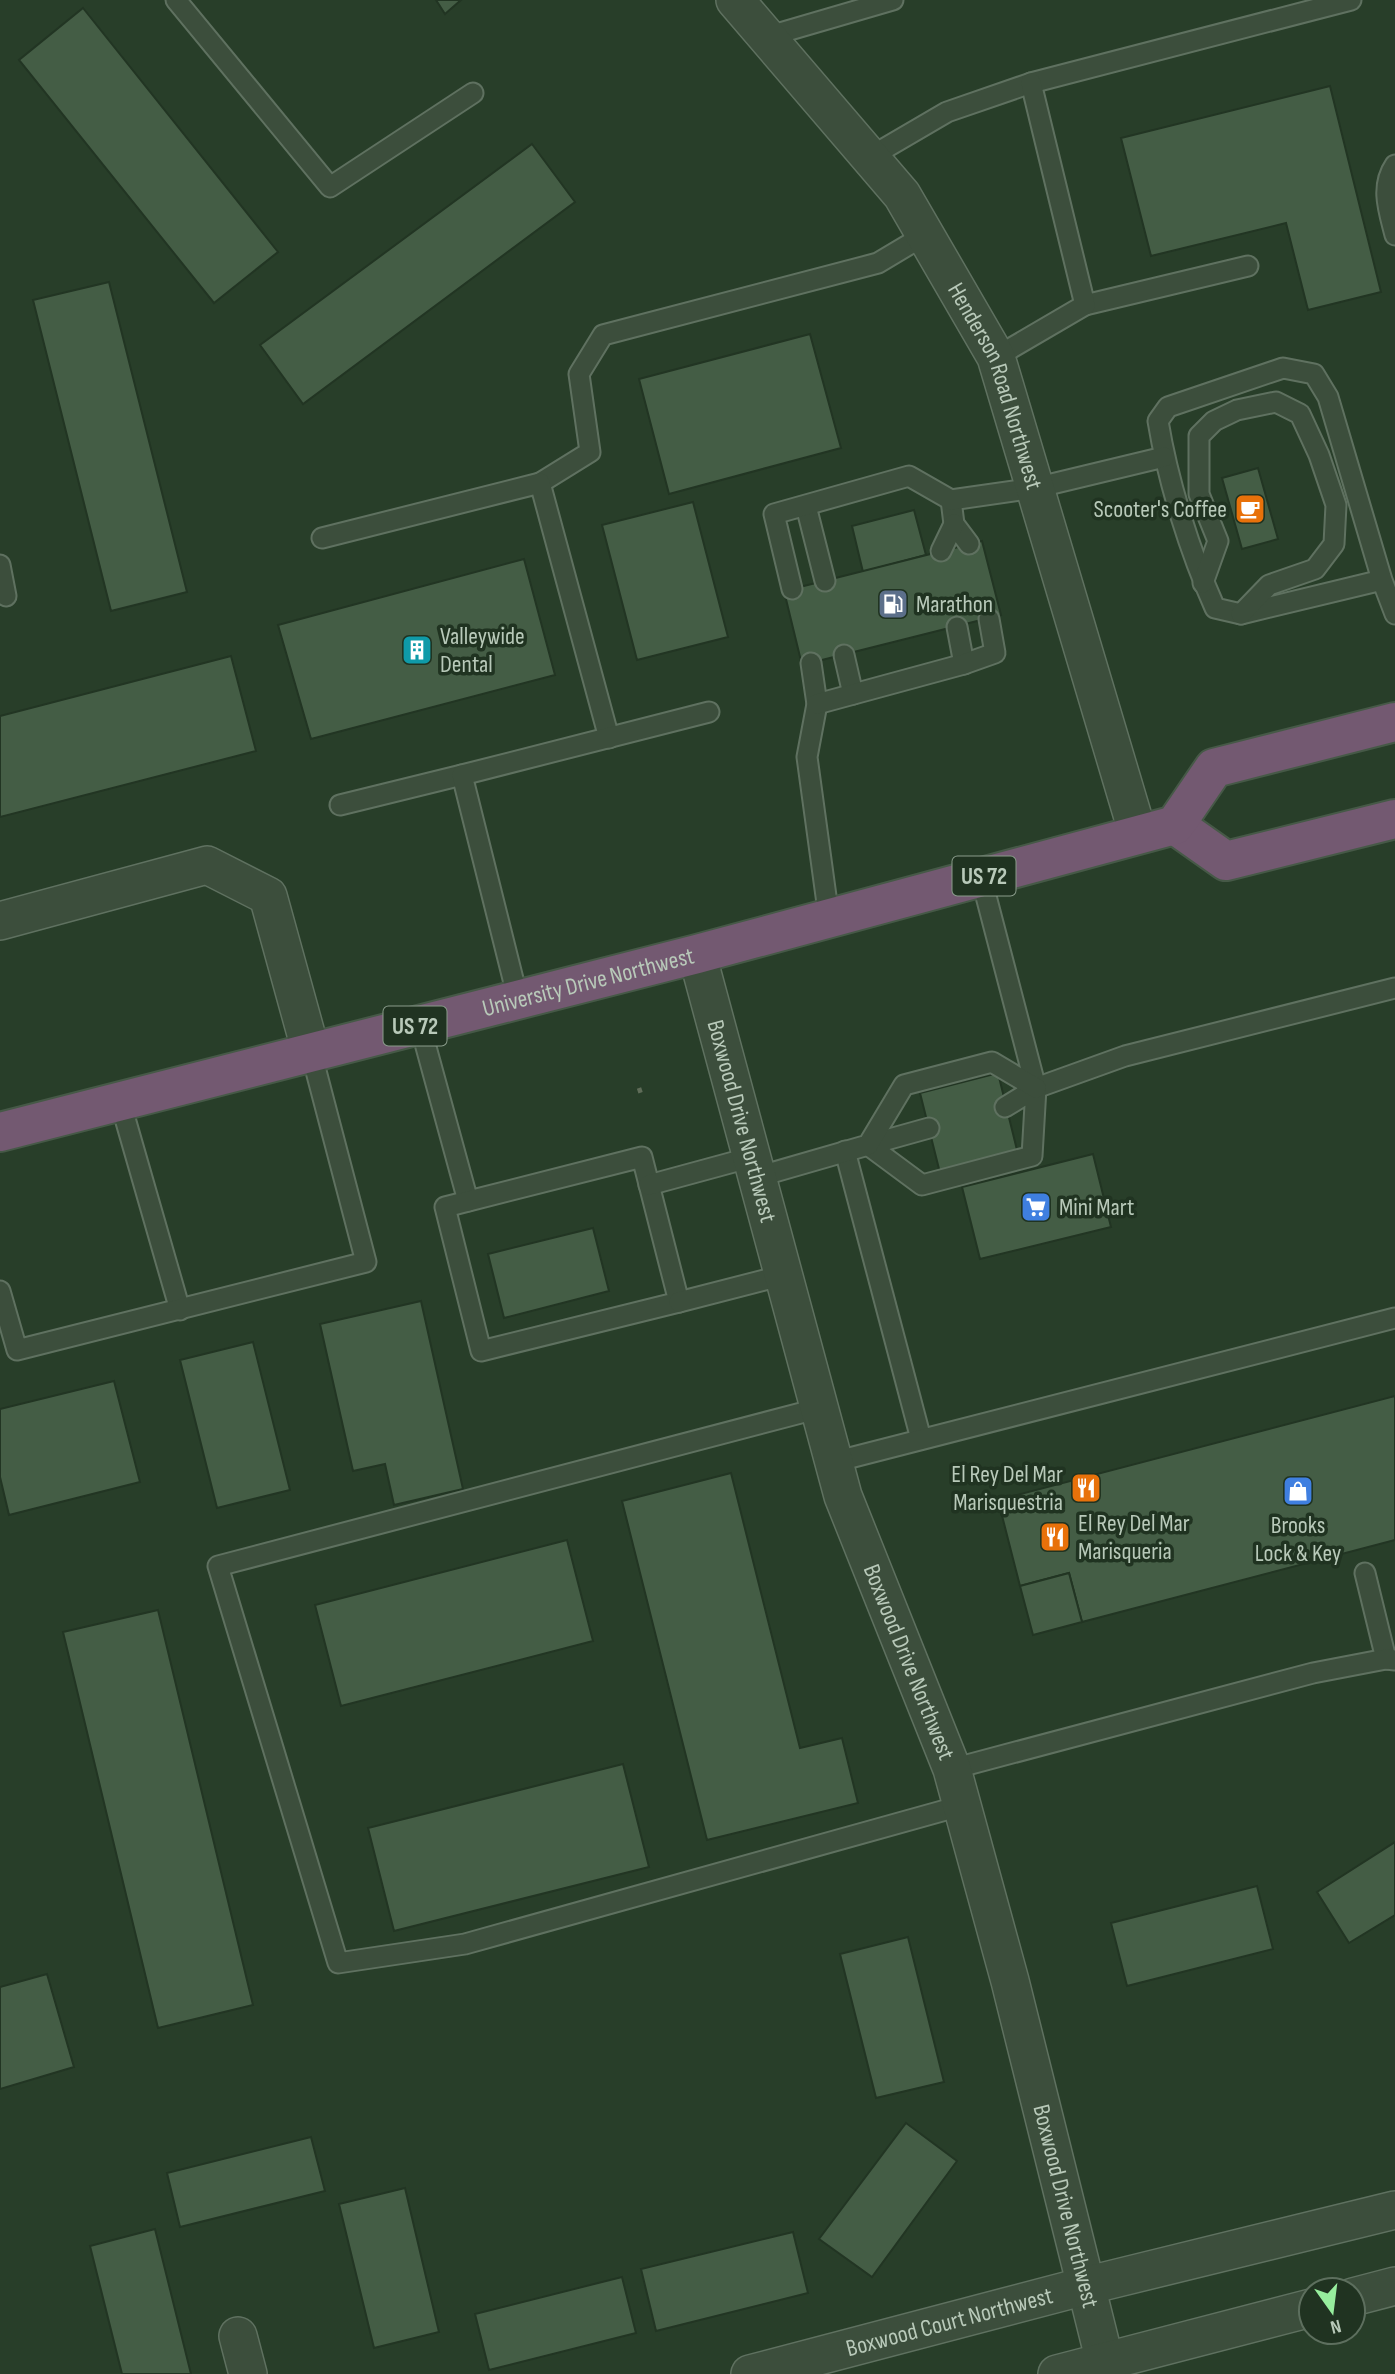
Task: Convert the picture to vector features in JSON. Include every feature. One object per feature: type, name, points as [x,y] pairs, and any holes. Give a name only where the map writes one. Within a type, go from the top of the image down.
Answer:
[{"type":"highway","points":[[1395,722],[1214,768],[1175,825],[1226,861],[1395,819]]},
{"type":"highway","name":"University Drive Northwest","points":[[0,1132],[697,954],[1175,825]]},
{"type":"street","name":"Henderson Road Northwest","points":[[735,0],[902,195],[996,357],[1138,834]]},
{"type":"street","points":[[0,920],[207,865],[268,896],[311,1052]]},
{"type":"street","name":"Boxwood Drive Northwest","points":[[697,954],[843,1496],[952,1769],[1010,1981],[1106,2368]]},
{"type":"street","name":"Boxwood Court Northwest","points":[[750,2374],[1085,2286],[1395,2210]]},
{"type":"street","points":[[1367,2293],[1395,2286]]},
{"type":"street","points":[[1057,2374],[1106,2368],[1297,2312]]},
{"type":"street","points":[[238,2336],[248,2374]]},
{"type":"lane","points":[[176,0],[330,187],[472,93]]},
{"type":"lane","points":[[766,37],[889,0]]},
{"type":"lane","points":[[870,157],[947,112],[1031,83],[1295,7],[1351,0]]},
{"type":"lane","points":[[1031,83],[1086,306]]},
{"type":"lane","points":[[1395,165],[1389,174],[1386,200],[1395,234]]},
{"type":"lane","points":[[322,538],[540,483],[590,452],[579,374],[603,335],[878,263],[925,235]]},
{"type":"lane","points":[[996,357],[1086,306],[1248,267]]},
{"type":"lane","points":[[1382,580],[1241,614],[1214,608],[1203,583],[1164,457],[1158,421],[1168,407],[1283,368],[1314,374],[1328,397],[1382,580],[1395,614]]},
{"type":"lane","points":[[1203,583],[1217,541],[1199,494],[1199,436],[1214,421],[1237,410],[1276,402],[1300,414],[1320,455],[1336,505],[1334,544],[1315,569],[1269,585],[1241,614]]},
{"type":"lane","points":[[792,589],[774,514],[909,476],[951,500],[1035,488],[1164,457]]},
{"type":"lane","points":[[540,483],[609,738]]},
{"type":"lane","points":[[951,500],[954,524],[969,544]]},
{"type":"lane","points":[[806,506],[825,581]]},
{"type":"lane","points":[[941,551],[954,524]]},
{"type":"lane","points":[[0,565],[6,596]]},
{"type":"lane","points":[[817,704],[995,653],[989,619]]},
{"type":"lane","points":[[957,627],[964,664]]},
{"type":"lane","points":[[844,655],[853,694]]},
{"type":"lane","points":[[811,663],[817,704],[807,757],[829,918]]},
{"type":"lane","points":[[340,806],[709,712]]},
{"type":"lane","points":[[462,775],[518,999]]},
{"type":"lane","points":[[868,1145],[922,1185],[1032,1156],[1036,1088],[981,877]]},
{"type":"lane","points":[[1005,1107],[1036,1088],[1125,1056],[1395,988]]},
{"type":"lane","points":[[420,1025],[468,1201]]},
{"type":"lane","points":[[0,1291],[17,1350],[366,1262],[311,1052]]},
{"type":"lane","points":[[868,1145],[904,1085],[992,1062],[1036,1088]]},
{"type":"lane","points":[[121,1101],[180,1310]]},
{"type":"lane","points":[[649,1185],[845,1151],[929,1128]]},
{"type":"lane","points":[[845,1151],[921,1439]]},
{"type":"lane","points":[[679,1302],[642,1157],[445,1207],[481,1351],[679,1302],[784,1275]]},
{"type":"lane","points":[[834,1462],[1395,1318]]},
{"type":"lane","points":[[820,1408],[218,1566],[338,1963],[465,1944],[960,1806]]},
{"type":"lane","points":[[952,1769],[1313,1672],[1391,1660],[1365,1573]]},
{"type":"path","points":[[639,1088],[642,1097]]},
{"type":"building","points":[[436,0],[461,0],[445,14]]},
{"type":"building","points":[[83,8],[278,252],[214,303],[19,60]]},
{"type":"building","points":[[1330,86],[1381,292],[1308,310],[1286,223],[1151,256],[1121,138]]},
{"type":"building","points":[[532,144],[575,202],[303,404],[260,345]]},
{"type":"building","points":[[109,282],[187,592],[111,611],[33,300]]},
{"type":"building","points":[[810,334],[841,448],[669,494],[639,379]]},
{"type":"building","name":"Scooter's Coffee","points":[[1258,468],[1278,539],[1242,549],[1222,478]]},
{"type":"building","points":[[693,502],[728,637],[637,660],[602,525]]},
{"type":"building","points":[[914,510],[926,555],[863,572],[852,526]]},
{"type":"building","points":[[982,541],[1001,615],[802,665],[784,591]]},
{"type":"building","name":"Valleywide Dental","points":[[524,559],[555,675],[311,739],[278,625]]},
{"type":"building","points":[[231,656],[256,751],[0,817],[0,716]]},
{"type":"building","points":[[998,1073],[1018,1154],[940,1173],[920,1093]]},
{"type":"building","name":"Mini Mart","points":[[1093,1154],[1111,1227],[980,1259],[962,1187]]},
{"type":"building","points":[[593,1228],[609,1291],[504,1318],[488,1254]]},
{"type":"building","points":[[421,1301],[463,1489],[394,1505],[385,1464],[353,1471],[320,1324]]},
{"type":"building","points":[[253,1342],[290,1490],[217,1508],[180,1360]]},
{"type":"building","points":[[114,1381],[140,1482],[9,1515],[0,1477],[0,1409]]},
{"type":"building","points":[[1395,1396],[1395,1540],[1082,1622],[1069,1573],[1020,1586],[998,1500]]},
{"type":"building","points":[[731,1473],[800,1748],[842,1738],[858,1803],[707,1840],[622,1501]]},
{"type":"building","points":[[567,1540],[593,1641],[341,1706],[315,1605]]},
{"type":"building","points":[[1069,1573],[1082,1622],[1033,1635],[1020,1586]]},
{"type":"building","points":[[158,1610],[253,2005],[158,2028],[63,1632]]},
{"type":"building","points":[[623,1764],[649,1867],[394,1931],[368,1828]]},
{"type":"building","points":[[1395,1842],[1395,1915],[1349,1943],[1317,1892]]},
{"type":"building","points":[[1257,1886],[1273,1949],[1127,1986],[1111,1923]]},
{"type":"building","points":[[908,1937],[944,2082],[876,2098],[840,1954]]},
{"type":"building","points":[[47,1974],[74,2067],[0,2089],[0,1987]]},
{"type":"building","points":[[906,2123],[957,2161],[872,2277],[819,2239]]},
{"type":"building","points":[[311,2137],[325,2191],[180,2227],[167,2173]]},
{"type":"building","points":[[405,2188],[439,2332],[374,2348],[339,2204]]},
{"type":"building","points":[[155,2229],[191,2374],[122,2374],[90,2246]]},
{"type":"building","points":[[793,2232],[808,2293],[656,2331],[641,2269]]},
{"type":"building","points":[[622,2277],[636,2333],[489,2370],[475,2314]]},
{"type":"place","name":"Scooter's Coffee","points":[[1250,509]]},
{"type":"place","name":"Marathon","points":[[893,604]]},
{"type":"place","name":"Valleywide Dental","points":[[417,650]]},
{"type":"place","name":"Mini Mart","points":[[1036,1207]]},
{"type":"place","name":"El Rey Del Mar Marisquestria","points":[[1086,1488]]},
{"type":"place","name":"Brooks Lock & Key","points":[[1298,1491]]},
{"type":"place","name":"El Rey Del Mar Marisqueria","points":[[1055,1537]]}]
